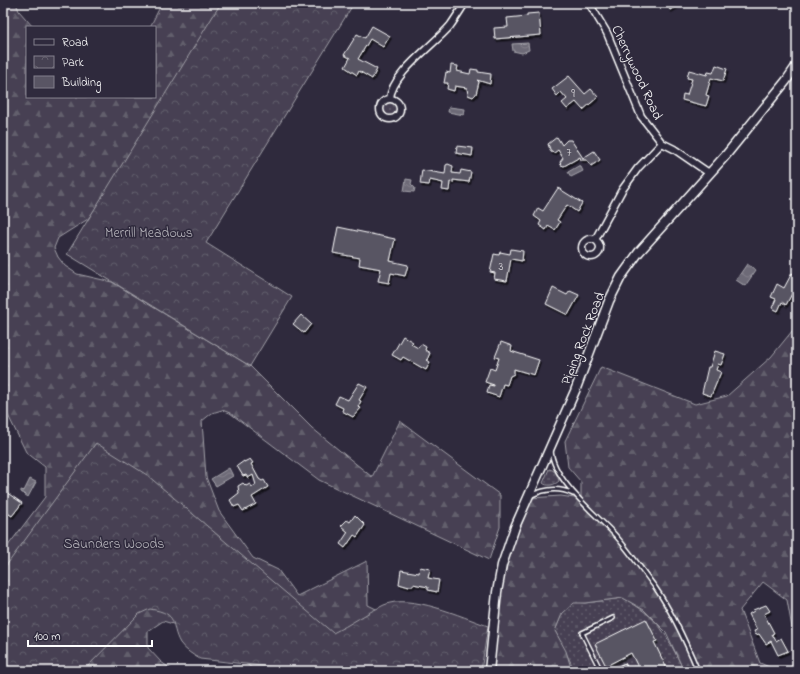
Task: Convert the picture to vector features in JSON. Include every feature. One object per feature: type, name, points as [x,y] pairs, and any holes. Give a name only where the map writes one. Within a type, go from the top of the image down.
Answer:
[{"type":"street","points":[[390,99],[397,81],[410,65],[450,25],[465,3]]},
{"type":"street","name":"Cherrywood Road","points":[[589,3],[607,33],[641,116],[662,143],[674,149],[709,173]]},
{"type":"street","name":"Piping Rock Road","points":[[488,671],[497,592],[502,565],[515,527],[575,391],[609,301],[621,277],[639,252],[709,173],[786,82],[797,65]]},
{"type":"street","points":[[595,240],[622,190],[638,168],[662,143]]},
{"type":"lane","points":[[551,446],[553,461],[573,494],[616,536],[656,589],[682,635],[698,671]]},
{"type":"lane","points":[[528,497],[550,490],[561,490],[573,494]]},
{"type":"lane","points":[[601,671],[582,633],[613,618]]},
{"type":"lane","points":[[614,671],[624,666],[626,671]]},
{"type":"green space","points":[[3,3],[16,3],[19,11],[32,26],[26,26],[26,98],[156,98],[156,26],[150,26],[162,3],[241,3],[88,219],[58,238],[54,248],[58,257],[65,266],[77,274],[112,282],[250,366],[312,428],[372,477],[400,421],[500,495],[500,527],[489,560],[319,480],[230,413],[222,410],[212,413],[202,421],[206,477],[219,511],[253,558],[278,570],[297,596],[367,561],[368,605],[409,625],[481,671],[256,671],[203,633],[163,621],[148,631],[148,648],[161,662],[174,671],[3,671],[3,549],[7,547],[45,497],[45,467],[26,452],[3,405]]},
{"type":"green space","name":"Merrill Meadows","points":[[221,3],[354,3],[206,243],[292,297],[250,366],[67,254]]},
{"type":"green space","points":[[390,102],[395,104],[397,109],[395,114],[390,116],[385,114],[383,109],[385,104]]},
{"type":"green space","points":[[797,325],[797,642],[794,639],[787,600],[763,582],[740,610],[760,663],[778,671],[684,671],[666,632],[644,610],[623,598],[574,603],[562,614],[555,631],[566,651],[572,671],[489,671],[504,568],[530,498],[561,496],[581,499],[581,482],[568,467],[565,441],[601,367],[695,404],[727,396],[771,357]]},
{"type":"green space","name":"Saunders Woods","points":[[96,443],[147,475],[333,633],[384,605],[395,602],[421,604],[451,612],[488,626],[481,671],[308,671],[200,659],[180,643],[170,617],[160,611],[150,609],[139,614],[83,671],[3,671],[3,570]]},
{"type":"green space","points":[[549,469],[556,473],[559,481],[549,485],[543,483]]},
{"type":"green space","points":[[623,598],[646,613],[661,628],[684,671],[572,671],[571,663],[555,631],[562,614],[574,602],[585,603]]},
{"type":"water","points":[[528,43],[529,50],[522,53],[513,51],[512,44]]},
{"type":"water","points":[[449,107],[465,109],[464,115],[448,112]]},
{"type":"water","points":[[580,165],[583,171],[571,177],[568,172]]},
{"type":"water","points":[[406,179],[412,180],[411,184],[415,188],[414,192],[404,191]]},
{"type":"water","points":[[747,264],[756,270],[745,286],[736,280]]},
{"type":"water","points":[[229,468],[233,476],[216,486],[211,479]]},
{"type":"water","points":[[30,479],[36,482],[28,497],[21,492],[21,490],[24,491]]},
{"type":"building","points":[[666,3],[680,3],[680,4],[670,10]]},
{"type":"building","points":[[539,13],[541,35],[495,39],[494,28],[508,27],[507,18]]},
{"type":"building","points":[[372,26],[390,36],[383,47],[370,39],[358,59],[377,69],[372,79],[359,71],[357,75],[345,67],[350,58],[344,55],[357,34],[365,38]]},
{"type":"building","points":[[451,65],[458,66],[457,71],[470,74],[471,69],[478,70],[478,72],[491,74],[490,84],[477,80],[479,82],[476,94],[473,97],[468,95],[467,88],[455,86],[454,91],[447,89],[448,83],[444,83],[446,72],[450,73]]},
{"type":"building","points":[[716,65],[727,69],[723,81],[711,78],[706,95],[709,96],[706,106],[682,100],[683,94],[687,95],[692,79],[687,78],[689,70],[707,75],[708,72],[713,73]]},
{"type":"building","points":[[569,76],[585,94],[591,89],[598,97],[583,110],[576,102],[567,109],[562,103],[567,99],[561,92],[557,96],[552,89]]},
{"type":"building","points":[[557,137],[562,145],[567,140],[571,140],[583,158],[594,151],[600,160],[591,166],[587,160],[581,160],[580,157],[564,166],[561,165],[560,162],[563,158],[558,150],[554,153],[551,152],[548,144]]},
{"type":"building","points":[[457,146],[473,148],[472,156],[456,153]]},
{"type":"building","points":[[448,164],[453,166],[452,173],[460,174],[461,170],[471,172],[469,182],[453,180],[453,183],[450,182],[449,191],[442,190],[443,183],[430,180],[429,185],[420,184],[422,170],[445,174],[446,165]]},
{"type":"building","points":[[558,188],[582,203],[577,212],[567,205],[557,220],[560,222],[555,230],[548,226],[546,230],[539,225],[541,221],[534,216],[538,208],[543,211]]},
{"type":"building","points":[[338,227],[395,239],[390,261],[408,265],[405,276],[391,273],[389,283],[378,281],[381,269],[359,265],[360,258],[333,253]]},
{"type":"building","points":[[511,249],[523,251],[522,261],[511,259],[507,281],[494,279],[495,273],[490,272],[494,254],[499,255],[500,252],[510,254]]},
{"type":"building","points":[[792,273],[797,276],[797,287],[796,286],[786,305],[782,302],[778,311],[772,308],[776,299],[771,297],[777,284],[784,288]]},
{"type":"building","points":[[553,288],[567,295],[570,291],[579,295],[568,315],[546,304]]},
{"type":"building","points":[[301,315],[311,324],[304,333],[293,324]]},
{"type":"building","points":[[403,336],[413,342],[411,344],[418,348],[421,344],[426,347],[425,350],[430,353],[427,360],[430,362],[426,370],[403,357],[401,360],[392,355]]},
{"type":"building","points":[[501,342],[512,346],[511,351],[539,360],[534,375],[514,369],[514,374],[510,376],[507,385],[503,384],[499,397],[487,393],[489,385],[494,385],[485,382],[490,368],[495,370],[499,358],[495,357]]},
{"type":"building","points":[[715,351],[725,354],[721,365],[718,364],[716,370],[721,372],[711,396],[702,393],[708,367],[710,367]]},
{"type":"building","points":[[359,383],[367,387],[359,400],[361,401],[358,407],[361,408],[353,417],[342,411],[343,408],[335,404],[339,396],[348,400]]},
{"type":"building","points":[[250,459],[259,479],[262,481],[264,480],[268,487],[252,497],[256,504],[243,511],[239,505],[234,507],[230,500],[239,493],[238,486],[243,483],[246,486],[250,484],[252,487],[256,485],[253,475],[248,478],[246,475],[243,476],[237,466]]},
{"type":"building","points":[[3,490],[22,503],[12,516],[3,510]]},
{"type":"building","points":[[355,515],[365,525],[357,537],[354,535],[345,548],[340,544],[348,532],[341,526],[347,520],[350,522]]},
{"type":"building","points":[[420,567],[430,569],[428,578],[439,580],[437,592],[428,590],[428,587],[413,584],[413,586],[409,587],[399,584],[401,570],[419,573]]},
{"type":"building","points":[[766,605],[770,611],[764,614],[774,633],[772,634],[776,641],[781,638],[788,651],[778,655],[771,641],[766,644],[759,634],[756,635],[754,631],[757,630],[749,614],[754,611],[753,610]]},
{"type":"building","points":[[646,619],[657,641],[654,642],[668,671],[640,671],[631,653],[606,666],[595,644]]}]
